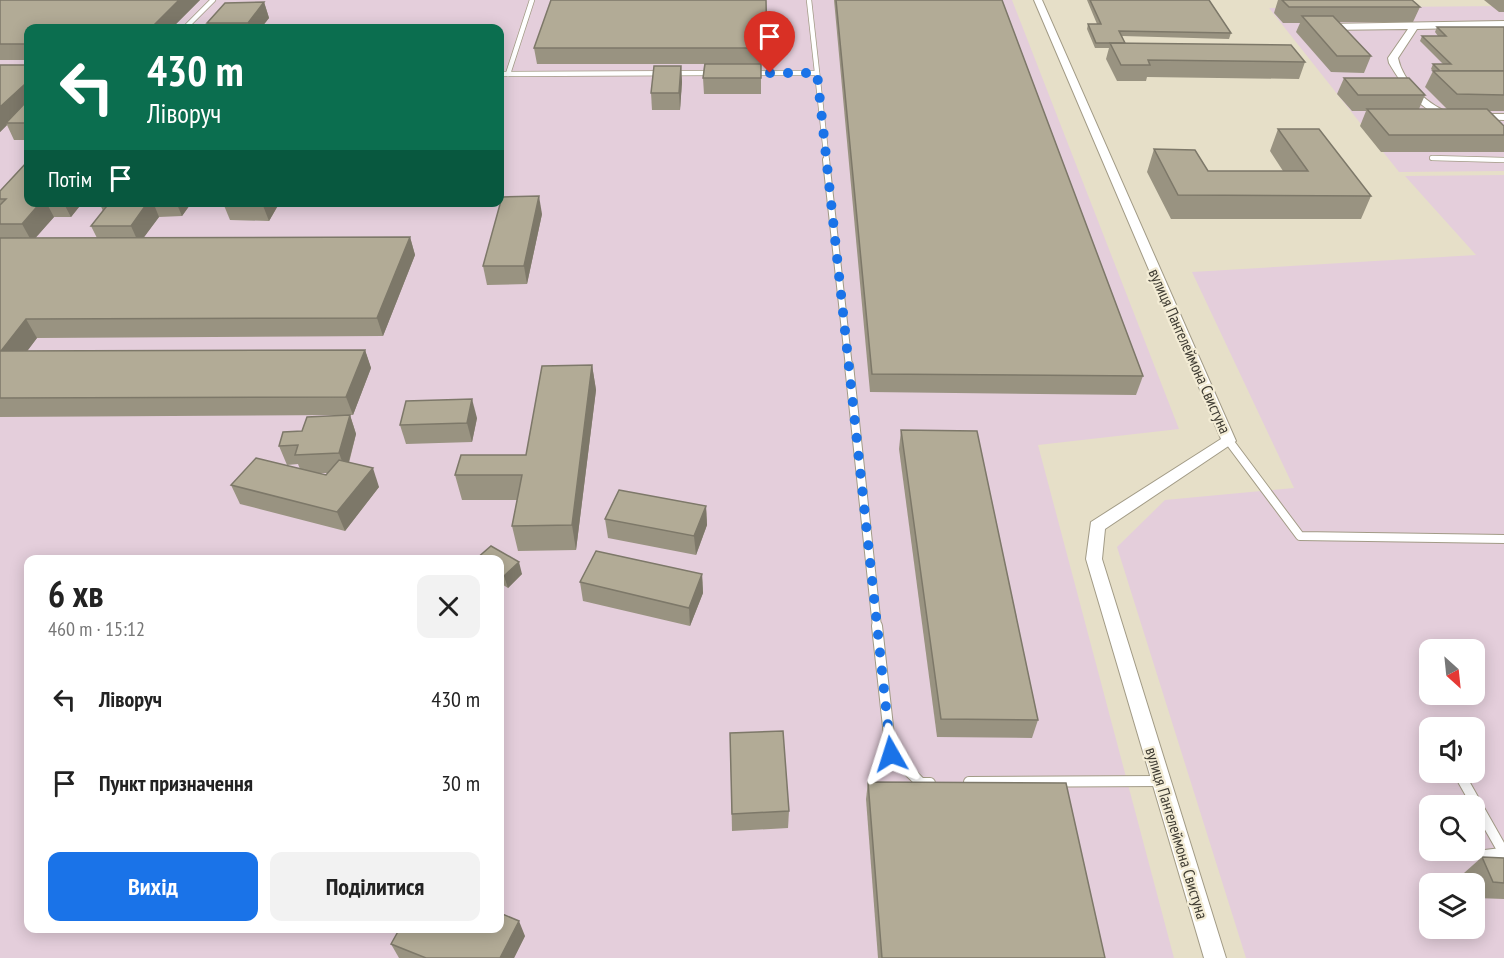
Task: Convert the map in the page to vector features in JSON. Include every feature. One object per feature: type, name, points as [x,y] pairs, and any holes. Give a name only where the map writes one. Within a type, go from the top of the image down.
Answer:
[{"type":"street","name":"вулиця Пантелеймона Свистуна","points":[[1038,0],[1229,441],[1096,526],[1094,559],[1215,958]]},
{"type":"street","points":[[1311,27],[1504,24]]},
{"type":"street","points":[[1414,26],[1393,58],[1400,80],[1438,114],[1498,119]]},
{"type":"lane","points":[[189,24],[213,0]]},
{"type":"lane","points":[[508,74],[532,0]]},
{"type":"lane","points":[[809,0],[891,754],[921,783],[944,782]]},
{"type":"lane","points":[[504,74],[722,73]]},
{"type":"lane","points":[[746,73],[817,73]]},
{"type":"lane","points":[[1427,115],[1438,114]]},
{"type":"lane","points":[[1432,158],[1504,160]]},
{"type":"lane","points":[[1229,441],[1300,536],[1503,541]]},
{"type":"lane","points":[[955,782],[1161,781]]},
{"type":"lane","points":[[1464,783],[1503,854],[1485,855],[1491,870]]},
{"type":"shaded area","points":[[0,0],[1012,0],[1179,429],[1038,445],[1174,958],[0,958]]},
{"type":"shaded area","points":[[1504,6],[1504,171],[1399,172],[1269,8]]},
{"type":"shaded area","points":[[1504,175],[1504,958],[1246,958],[1117,547],[1165,500],[1294,488],[1192,272],[1476,255],[1405,176]]},
{"type":"building","points":[[0,0],[179,0],[155,24],[24,24],[24,44],[0,44]]},
{"type":"building","points":[[551,0],[766,0],[767,48],[534,48]]},
{"type":"building","points":[[836,0],[1002,0],[1143,376],[872,374]]},
{"type":"building","points":[[1090,0],[1209,0],[1231,33],[1119,31],[1125,43],[1096,43],[1088,24],[1101,24]]},
{"type":"building","points":[[1282,0],[1412,0],[1420,7],[1289,7]]},
{"type":"building","points":[[264,2],[248,23],[207,23],[225,3]]},
{"type":"building","points":[[1302,16],[1333,16],[1371,56],[1337,56]]},
{"type":"building","points":[[1437,27],[1504,27],[1504,71],[1440,71],[1433,64],[1451,64],[1422,36],[1446,36]]},
{"type":"building","points":[[1110,43],[1291,45],[1305,62],[1148,60],[1150,65],[1121,65]]},
{"type":"building","points":[[705,64],[761,64],[761,78],[703,78]]},
{"type":"building","points":[[0,65],[24,65],[24,85],[0,107]]},
{"type":"building","points":[[654,66],[681,66],[679,93],[651,93]]},
{"type":"building","points":[[1433,71],[1504,71],[1504,95],[1457,94]]},
{"type":"building","points":[[1344,78],[1409,78],[1425,95],[1358,95]]},
{"type":"building","points":[[24,104],[24,123],[6,123]]},
{"type":"building","points":[[1367,109],[1487,109],[1504,126],[1504,135],[1389,135]]},
{"type":"building","points":[[1278,129],[1319,129],[1371,196],[1178,195],[1154,149],[1195,150],[1208,171],[1308,171]]},
{"type":"building","points":[[24,165],[24,207],[37,207],[22,224],[0,224],[0,205],[6,199],[0,199],[0,191]]},
{"type":"building","points":[[539,196],[524,266],[483,266],[499,207],[504,207],[504,197]]},
{"type":"building","points":[[106,207],[144,207],[131,226],[91,226]]},
{"type":"building","points":[[410,237],[377,318],[26,319],[1,351],[365,350],[346,397],[0,398],[0,238]]},
{"type":"building","points":[[592,365],[572,525],[512,526],[522,475],[455,475],[461,455],[526,455],[542,366]]},
{"type":"building","points":[[472,399],[467,423],[400,425],[406,401]]},
{"type":"building","points":[[350,415],[339,453],[295,455],[298,445],[279,446],[283,432],[302,431],[307,417]]},
{"type":"building","points":[[901,430],[977,431],[1038,720],[941,719]]},
{"type":"building","points":[[256,458],[326,475],[339,460],[373,468],[337,512],[231,485]]},
{"type":"building","points":[[619,490],[706,506],[694,536],[605,519]]},
{"type":"building","points":[[491,546],[519,562],[504,576],[504,555],[481,555]]},
{"type":"building","points":[[596,551],[702,574],[689,608],[580,582]]},
{"type":"building","points":[[783,731],[789,811],[732,814],[730,733]]},
{"type":"building","points":[[868,782],[1066,783],[1105,958],[882,958]]},
{"type":"building","points":[[1485,857],[1504,858],[1504,883],[1493,882],[1484,861]]},
{"type":"building","points":[[504,915],[519,921],[500,958],[426,958],[391,944],[397,933],[504,933]]},
{"type":"route","points":[[770,73],[817,73],[891,754]]}]
